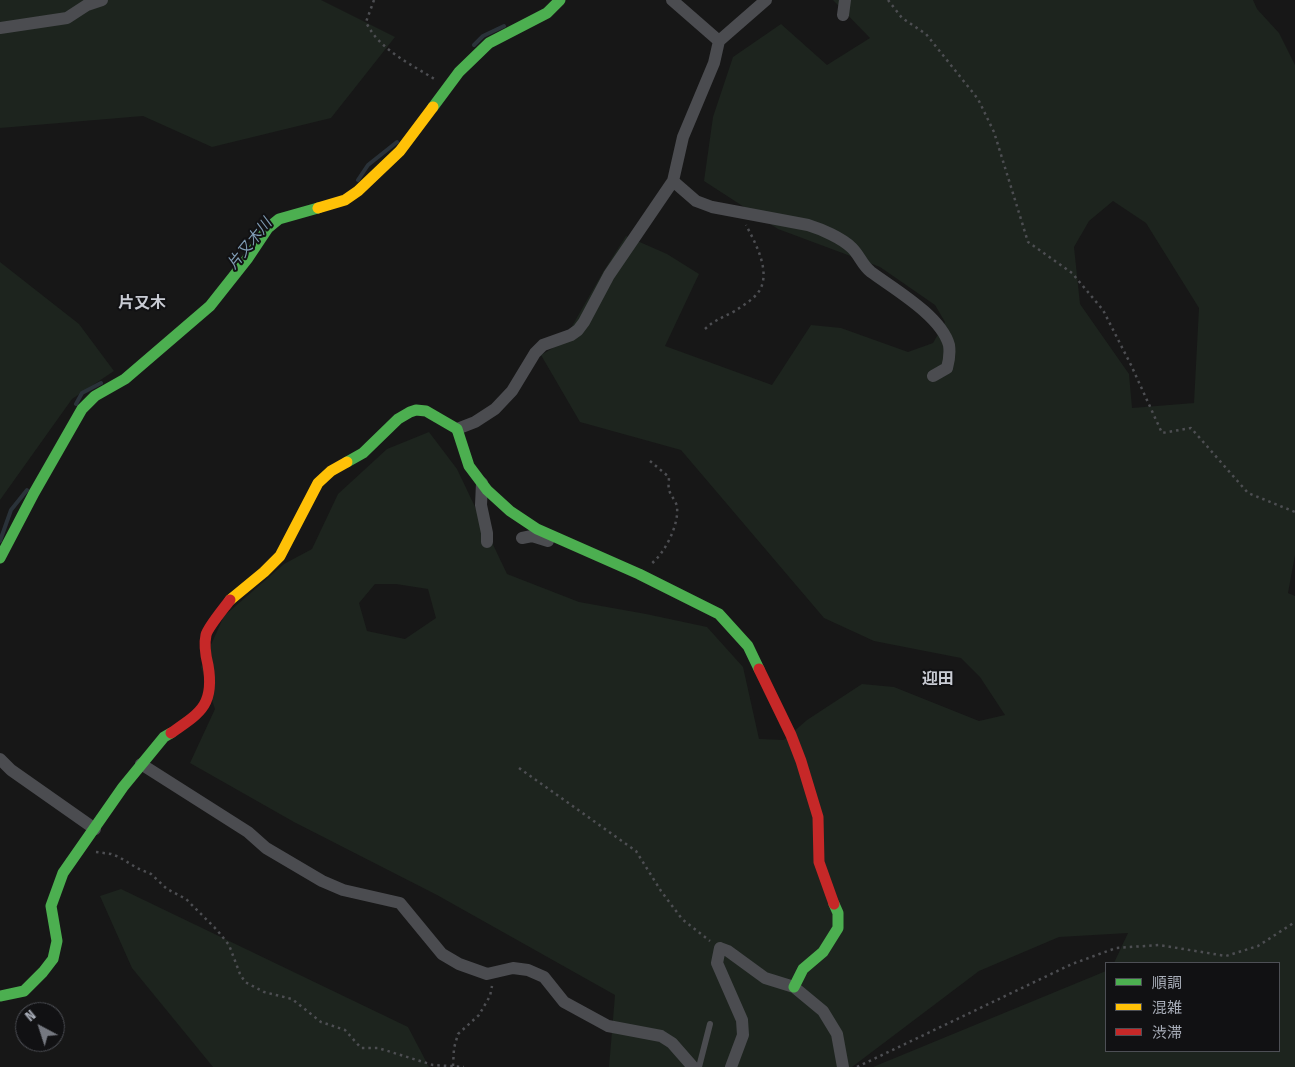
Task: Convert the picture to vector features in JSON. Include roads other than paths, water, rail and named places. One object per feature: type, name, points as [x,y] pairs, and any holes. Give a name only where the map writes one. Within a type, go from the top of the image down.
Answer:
[{"type":"street","points":[[0,28],[67,18],[88,5],[102,0]]},
{"type":"street","points":[[0,558],[34,493],[82,409],[95,396],[125,379],[210,306],[248,258],[268,228],[279,219],[345,200],[358,192],[400,151],[459,72],[484,47],[547,13],[560,0]]},
{"type":"street","points":[[672,0],[719,41]]},
{"type":"street","points":[[457,429],[475,422],[495,409],[512,391],[535,353],[544,345],[571,335],[584,322],[609,275],[673,181],[683,137],[714,62],[719,41],[766,0]]},
{"type":"street","points":[[843,15],[845,0]]},
{"type":"street","points":[[673,181],[696,201],[712,207],[808,225],[823,230],[852,247],[864,266],[898,289],[941,329],[949,345],[947,368],[933,376]]},
{"type":"street","points":[[0,996],[24,991],[44,972],[53,958],[57,941],[52,906],[62,872],[95,829],[123,787],[164,737],[194,717],[205,706],[210,678],[206,656],[206,634],[215,619],[231,599],[272,566],[280,556],[318,483],[326,473],[339,464],[358,457],[404,414],[414,410],[430,413],[457,429],[469,466],[482,483],[510,511],[538,529],[639,574],[720,614],[748,646],[794,744],[818,817],[819,862],[838,913],[838,928],[823,952],[803,969],[794,986]]},
{"type":"street","points":[[482,483],[481,505],[487,542]]},
{"type":"street","points":[[522,538],[532,536],[553,543],[568,542]]},
{"type":"street","points":[[0,759],[11,770],[95,829]]},
{"type":"street","points":[[142,764],[248,832],[266,848],[322,881],[343,890],[400,903],[442,954],[459,964],[489,973],[513,968],[528,970],[544,977],[564,1002],[608,1026],[661,1036],[672,1043],[693,1067]]},
{"type":"street","points":[[731,1067],[743,1035],[742,1020],[717,963],[720,948],[728,951],[765,978],[794,986],[823,1011],[837,1034],[843,1067]]},
{"type":"lane","points":[[699,1067],[710,1024]]},
{"type":"waterway","name":"片又木川","points":[[474,45],[483,36],[504,26]]},
{"type":"waterway","name":"片又木川","points":[[358,180],[368,165],[397,142]]},
{"type":"waterway","name":"片又木川","points":[[76,404],[82,393],[101,383]]},
{"type":"waterway","name":"片又木川","points":[[0,541],[11,510],[27,490]]},
{"type":"district","name":"片又木","points":[[142,304]]},
{"type":"district","name":"迎田","points":[[938,680]]}]
